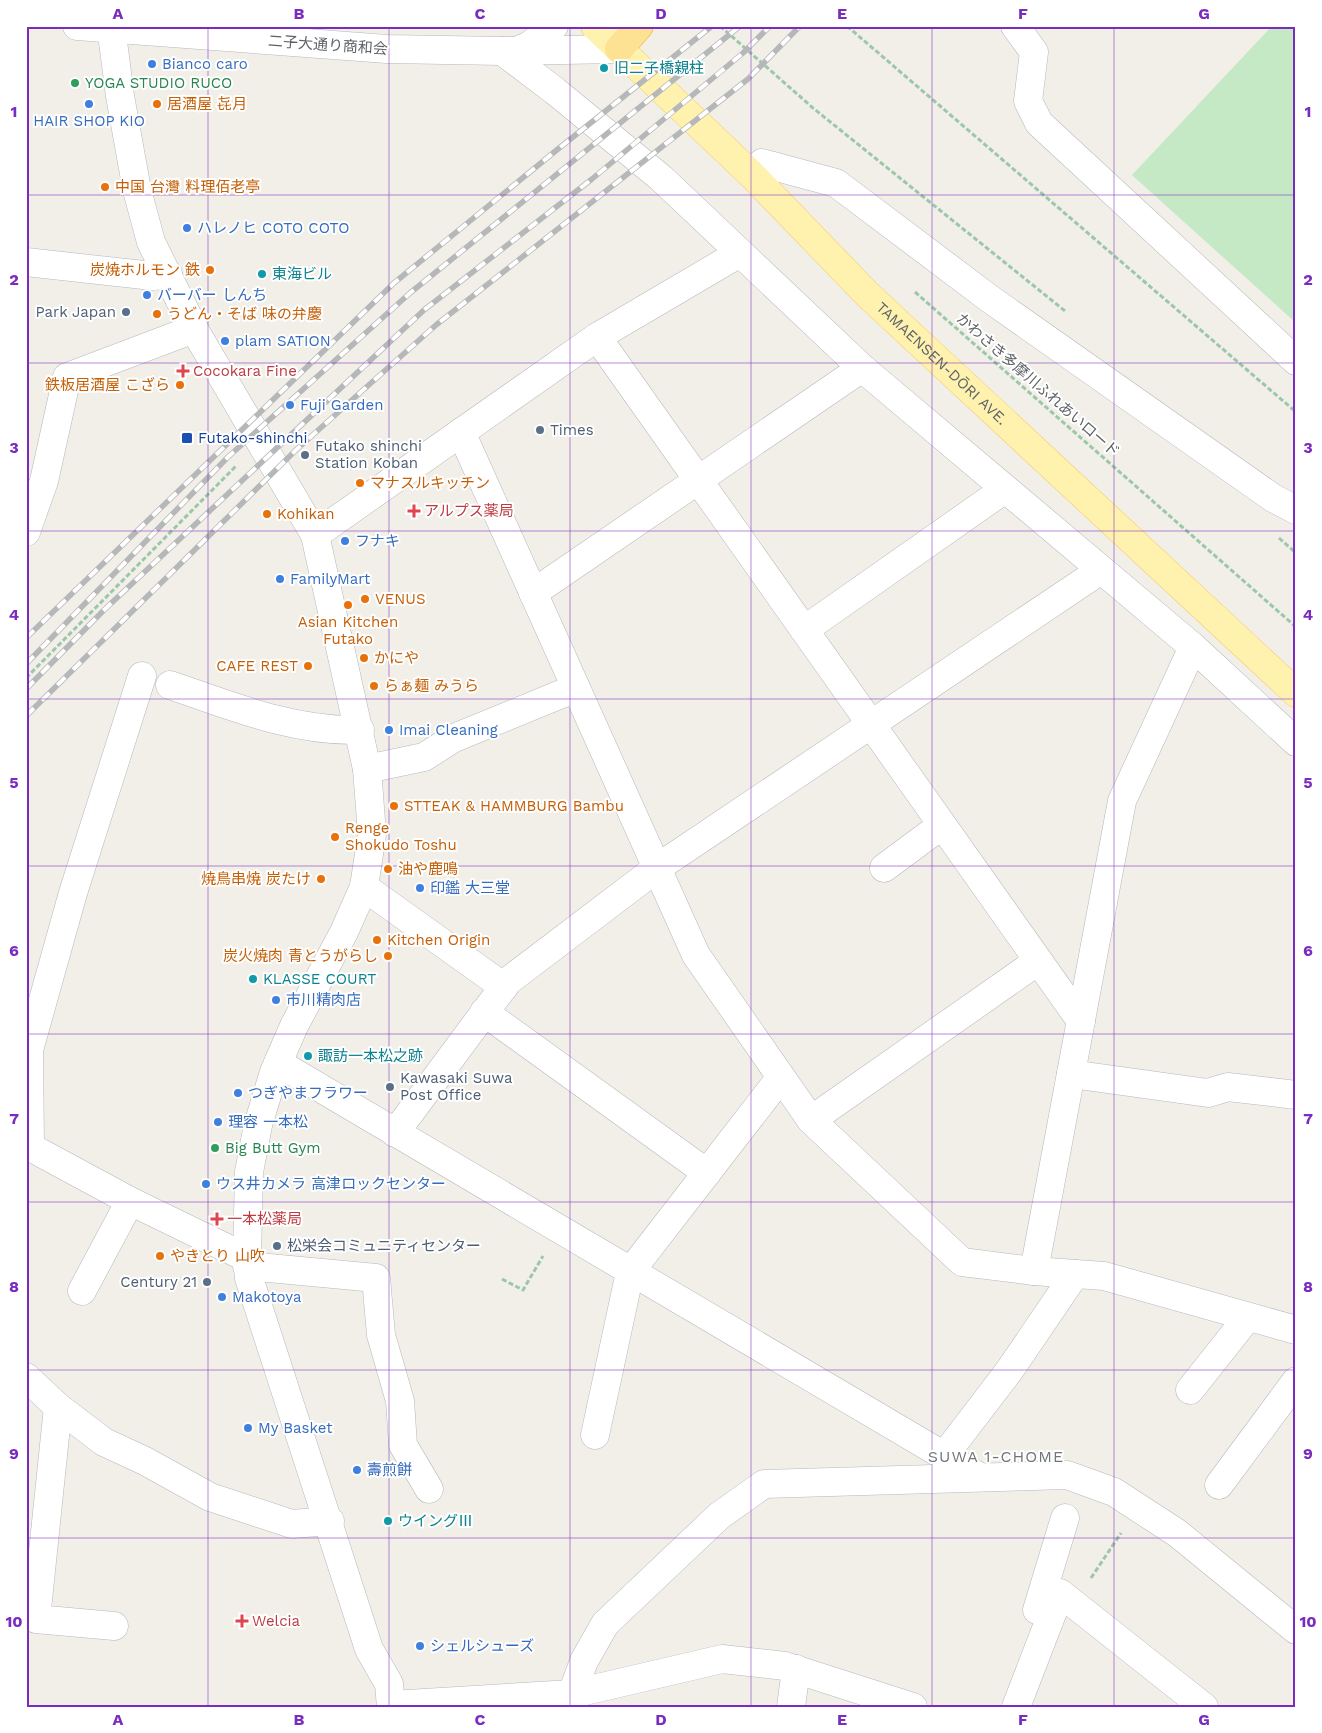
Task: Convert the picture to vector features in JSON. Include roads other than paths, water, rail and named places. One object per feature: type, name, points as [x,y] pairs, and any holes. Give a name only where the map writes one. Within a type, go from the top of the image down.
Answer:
[{"type":"highway","points":[[619,49],[639,26]]},
{"type":"main road","name":"TAMAENSEN-DŌRI AVE.","points":[[595,26],[752,175],[868,295],[1296,693]]},
{"type":"street","name":"二子大通り商和会","points":[[77,26],[111,27],[387,49],[619,49]]},
{"type":"street","points":[[511,50],[530,45],[554,26]]},
{"type":"street","points":[[1015,26],[1034,52],[1028,101],[1039,123],[1296,361]]},
{"type":"street","points":[[111,27],[120,96],[150,242],[168,274],[194,329],[315,535],[360,730],[367,769],[372,834],[364,887],[344,932],[294,1026],[278,1063],[258,1125],[249,1172],[247,1262],[249,1278],[300,1439],[330,1521],[369,1649],[389,1684],[391,1706],[572,1700],[722,1659],[785,1666],[913,1707]]},
{"type":"street","points":[[511,50],[555,90],[661,178],[862,368],[1193,647],[1296,742]]},
{"type":"street","points":[[752,175],[762,163],[836,183],[990,299],[1098,376],[1273,498],[1296,510]]},
{"type":"street","points":[[315,535],[597,337],[740,253]]},
{"type":"street","points":[[26,262],[153,276],[168,274]]},
{"type":"street","points":[[26,532],[44,481],[67,377],[194,329]]},
{"type":"street","points":[[597,337],[1080,1021]]},
{"type":"street","points":[[533,594],[862,368]]},
{"type":"street","points":[[460,432],[696,955],[811,1120],[962,1262],[1034,1271],[1104,1276],[1247,1318],[1296,1330]]},
{"type":"street","points":[[804,630],[1005,489]]},
{"type":"street","points":[[395,1133],[508,981],[657,868],[1101,570]]},
{"type":"street","points":[[1034,1271],[1122,801],[1193,647]]},
{"type":"street","points":[[142,676],[73,893],[28,1050],[30,1147],[247,1262],[376,1278],[381,1335],[400,1401],[403,1445],[429,1489]]},
{"type":"street","points":[[170,686],[265,717],[335,731],[360,730]]},
{"type":"street","points":[[367,769],[424,757],[454,738],[576,688]]},
{"type":"street","points":[[884,868],[942,825]]},
{"type":"street","points":[[364,887],[504,987]]},
{"type":"street","points":[[811,1120],[1038,961]]},
{"type":"street","points":[[484,1012],[706,1173]]},
{"type":"street","points":[[278,1063],[980,1477]]},
{"type":"street","points":[[1071,1074],[1208,1093],[1228,1087],[1296,1095]]},
{"type":"street","points":[[595,1435],[630,1272],[781,1077]]},
{"type":"street","points":[[82,1292],[130,1201]]},
{"type":"street","points":[[944,1456],[1008,1371],[1075,1274]]},
{"type":"street","points":[[1190,1390],[1247,1318]]},
{"type":"street","points":[[26,1377],[58,1407],[104,1442],[145,1461],[210,1497],[292,1524],[330,1521]]},
{"type":"street","points":[[1219,1485],[1296,1381]]},
{"type":"street","points":[[58,1407],[36,1620],[114,1626]]},
{"type":"street","points":[[572,1700],[584,1661],[605,1624],[719,1516],[764,1484],[1067,1475],[1114,1492],[1178,1533],[1296,1630]]},
{"type":"street","points":[[1066,1518],[1038,1610],[1062,1610],[1204,1707]]},
{"type":"street","points":[[1016,1707],[1062,1610]]},
{"type":"street","points":[[791,1707],[796,1669]]},
{"type":"railway","points":[[26,638],[394,283],[712,26]]},
{"type":"railway","points":[[26,664],[228,457],[410,293],[740,26]]},
{"type":"railway","points":[[26,689],[104,610],[424,310],[592,179],[743,53],[770,26]]},
{"type":"railway","points":[[26,716],[297,449],[436,325],[748,79],[800,26]]},
{"type":"place","name":"Bianco caro","points":[[152,64]]},
{"type":"place","name":"旧二子橋親柱","points":[[604,68]]},
{"type":"place","name":"YOGA STUDIO RUCO","points":[[75,83]]},
{"type":"place","name":"HAIR SHOP KIO","points":[[89,104]]},
{"type":"place","name":"居酒屋 㐂月","points":[[157,104]]},
{"type":"place","name":"中国 台灣 料理佰老亭","points":[[105,187]]},
{"type":"place","name":"ハレノヒ COTO COTO","points":[[187,228]]},
{"type":"place","name":"炭焼ホルモン 鉄","points":[[210,270]]},
{"type":"place","name":"東海ビル","points":[[262,274]]},
{"type":"place","name":"バーバー しんち","points":[[147,295]]},
{"type":"place","name":"Park Japan","points":[[126,312]]},
{"type":"place","name":"うどん・そば 味の弁慶","points":[[157,314]]},
{"type":"place","name":"plam SATION","points":[[225,341]]},
{"type":"place","name":"Cocokara Fine","points":[[183,371]]},
{"type":"place","name":"鉄板居酒屋 こざら","points":[[180,385]]},
{"type":"place","name":"Fuji Garden","points":[[290,405]]},
{"type":"place","name":"Times","points":[[540,430]]},
{"type":"place","name":"Futako-shinchi","points":[[187,438]]},
{"type":"place","name":"Futako shinchi Station Koban","points":[[305,455]]},
{"type":"place","name":"マナスルキッチン","points":[[360,483]]},
{"type":"place","name":"アルプス薬局","points":[[414,511]]},
{"type":"place","name":"Kohikan","points":[[267,514]]},
{"type":"place","name":"フナキ","points":[[345,541]]},
{"type":"place","name":"FamilyMart","points":[[280,579]]},
{"type":"place","name":"VENUS","points":[[365,599]]},
{"type":"place","name":"Asian Kitchen Futako","points":[[348,605]]},
{"type":"place","name":"かにや","points":[[364,658]]},
{"type":"place","name":"CAFE REST","points":[[308,666]]},
{"type":"place","name":"らぁ麺 みうら","points":[[374,686]]},
{"type":"place","name":"Imai Cleaning","points":[[389,730]]},
{"type":"place","name":"STTEAK & HAMMBURG Bambu","points":[[394,806]]},
{"type":"place","name":"Renge Shokudo Toshu","points":[[335,837]]},
{"type":"place","name":"油や鹿鳴","points":[[388,869]]},
{"type":"place","name":"焼鳥串焼 炭たけ","points":[[321,879]]},
{"type":"place","name":"印鑑 大三堂","points":[[420,888]]},
{"type":"place","name":"Kitchen Origin","points":[[377,940]]},
{"type":"place","name":"炭火焼肉 青とうがらし","points":[[388,956]]},
{"type":"place","name":"KLASSE COURT","points":[[253,979]]},
{"type":"place","name":"市川精肉店","points":[[276,1000]]},
{"type":"place","name":"諏訪一本松之跡","points":[[308,1056]]},
{"type":"place","name":"Kawasaki Suwa Post Office","points":[[390,1087]]},
{"type":"place","name":"つぎやまフラワー","points":[[238,1093]]},
{"type":"place","name":"理容 一本松","points":[[218,1122]]},
{"type":"place","name":"Big Butt Gym","points":[[215,1148]]},
{"type":"place","name":"ウス井カメラ 高津ロックセンター","points":[[206,1184]]},
{"type":"place","name":"一本松薬局","points":[[217,1219]]},
{"type":"place","name":"松栄会コミュニティセンター","points":[[277,1246]]},
{"type":"place","name":"やきとり 山吹","points":[[160,1256]]},
{"type":"place","name":"Century 21","points":[[207,1282]]},
{"type":"place","name":"Makotoya","points":[[222,1297]]},
{"type":"place","name":"My Basket","points":[[248,1428]]},
{"type":"place","name":"壽煎餅","points":[[357,1470]]},
{"type":"place","name":"ウイングⅢ","points":[[388,1521]]},
{"type":"place","name":"Welcia","points":[[242,1621]]},
{"type":"place","name":"シェルシューズ","points":[[420,1646]]},
{"type":"district","name":"SUWA 1-CHOME","points":[[996,1456]]}]
